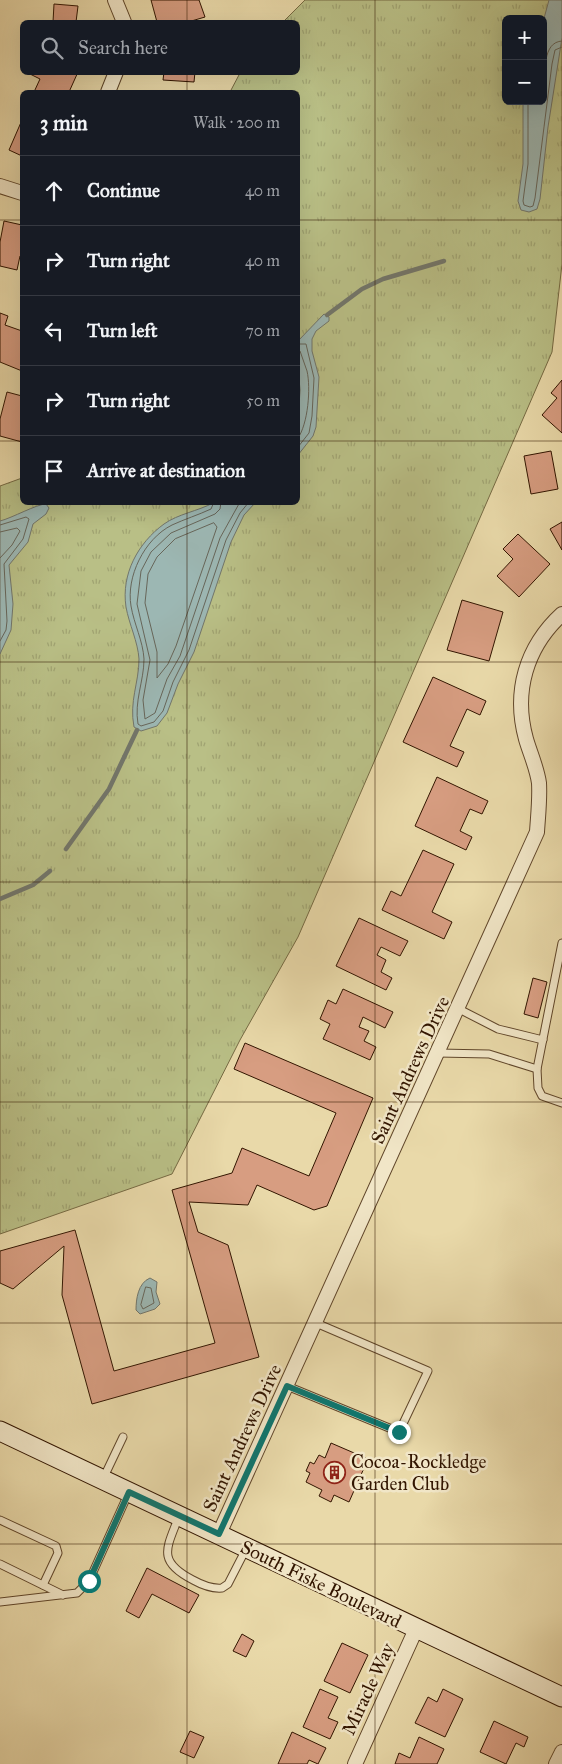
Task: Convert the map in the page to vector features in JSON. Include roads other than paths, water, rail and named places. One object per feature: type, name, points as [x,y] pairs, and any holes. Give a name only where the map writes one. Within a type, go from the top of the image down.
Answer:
[{"type":"main road","name":"South Fiske Boulevard","points":[[0,1431],[180,1515],[416,1630],[562,1697]]},
{"type":"street","points":[[115,0],[123,20]]},
{"type":"street","points":[[109,90],[115,75]]},
{"type":"street","points":[[0,186],[20,192]]},
{"type":"street","name":"Saint Andrews Drive","points":[[219,1534],[459,1009],[537,832],[539,782],[522,720],[521,692],[527,664],[536,646],[548,628],[562,614]]},
{"type":"street","name":"Miracle Way","points":[[355,1764],[416,1630]]},
{"type":"street","points":[[556,1764],[562,1752]]},
{"type":"lane","points":[[562,943],[537,1069],[538,1088],[542,1096],[562,1103]]},
{"type":"lane","points":[[459,1009],[498,1029],[544,1040]]},
{"type":"lane","points":[[438,1053],[489,1054],[537,1069]]},
{"type":"lane","points":[[287,1386],[399,1432],[428,1371],[316,1323]]},
{"type":"lane","points":[[103,1479],[123,1437]]},
{"type":"lane","points":[[0,1602],[76,1593],[89,1581],[129,1492]]},
{"type":"lane","points":[[180,1515],[168,1543],[167,1555],[170,1564],[180,1573],[203,1585],[222,1588],[228,1584],[246,1547]]},
{"type":"lane","points":[[0,1520],[56,1546],[58,1549],[58,1553],[43,1585]]},
{"type":"lane","points":[[0,1564],[63,1595]]},
{"type":"water","points":[[549,0],[562,0],[562,38],[548,127],[540,199],[537,209],[529,212],[521,210],[518,201],[523,164],[523,105],[547,105],[547,15],[545,15]]},
{"type":"water","points":[[324,314],[329,317],[329,321],[316,331],[312,339],[312,351],[319,377],[316,427],[313,436],[300,452],[300,339]]},
{"type":"water","points":[[47,505],[49,508],[46,514],[33,524],[28,542],[9,565],[13,604],[11,630],[0,654],[0,521],[37,506]]},
{"type":"water","points":[[208,505],[253,505],[244,515],[231,542],[194,652],[178,684],[167,713],[157,726],[141,731],[134,727],[133,718],[133,700],[139,659],[126,607],[126,583],[129,571],[133,560],[146,540],[164,524]]},
{"type":"water","points":[[150,1278],[157,1282],[156,1292],[160,1304],[155,1309],[140,1314],[136,1310],[138,1292],[146,1280]]},
{"type":"waterway","points":[[327,315],[362,289],[383,279],[444,261]]},
{"type":"waterway","points":[[66,849],[109,789],[137,730]]},
{"type":"waterway","points":[[0,899],[33,885],[50,871]]},
{"type":"place","name":"Cocoa-Rockledge Garden Club","points":[[335,1472]]}]
